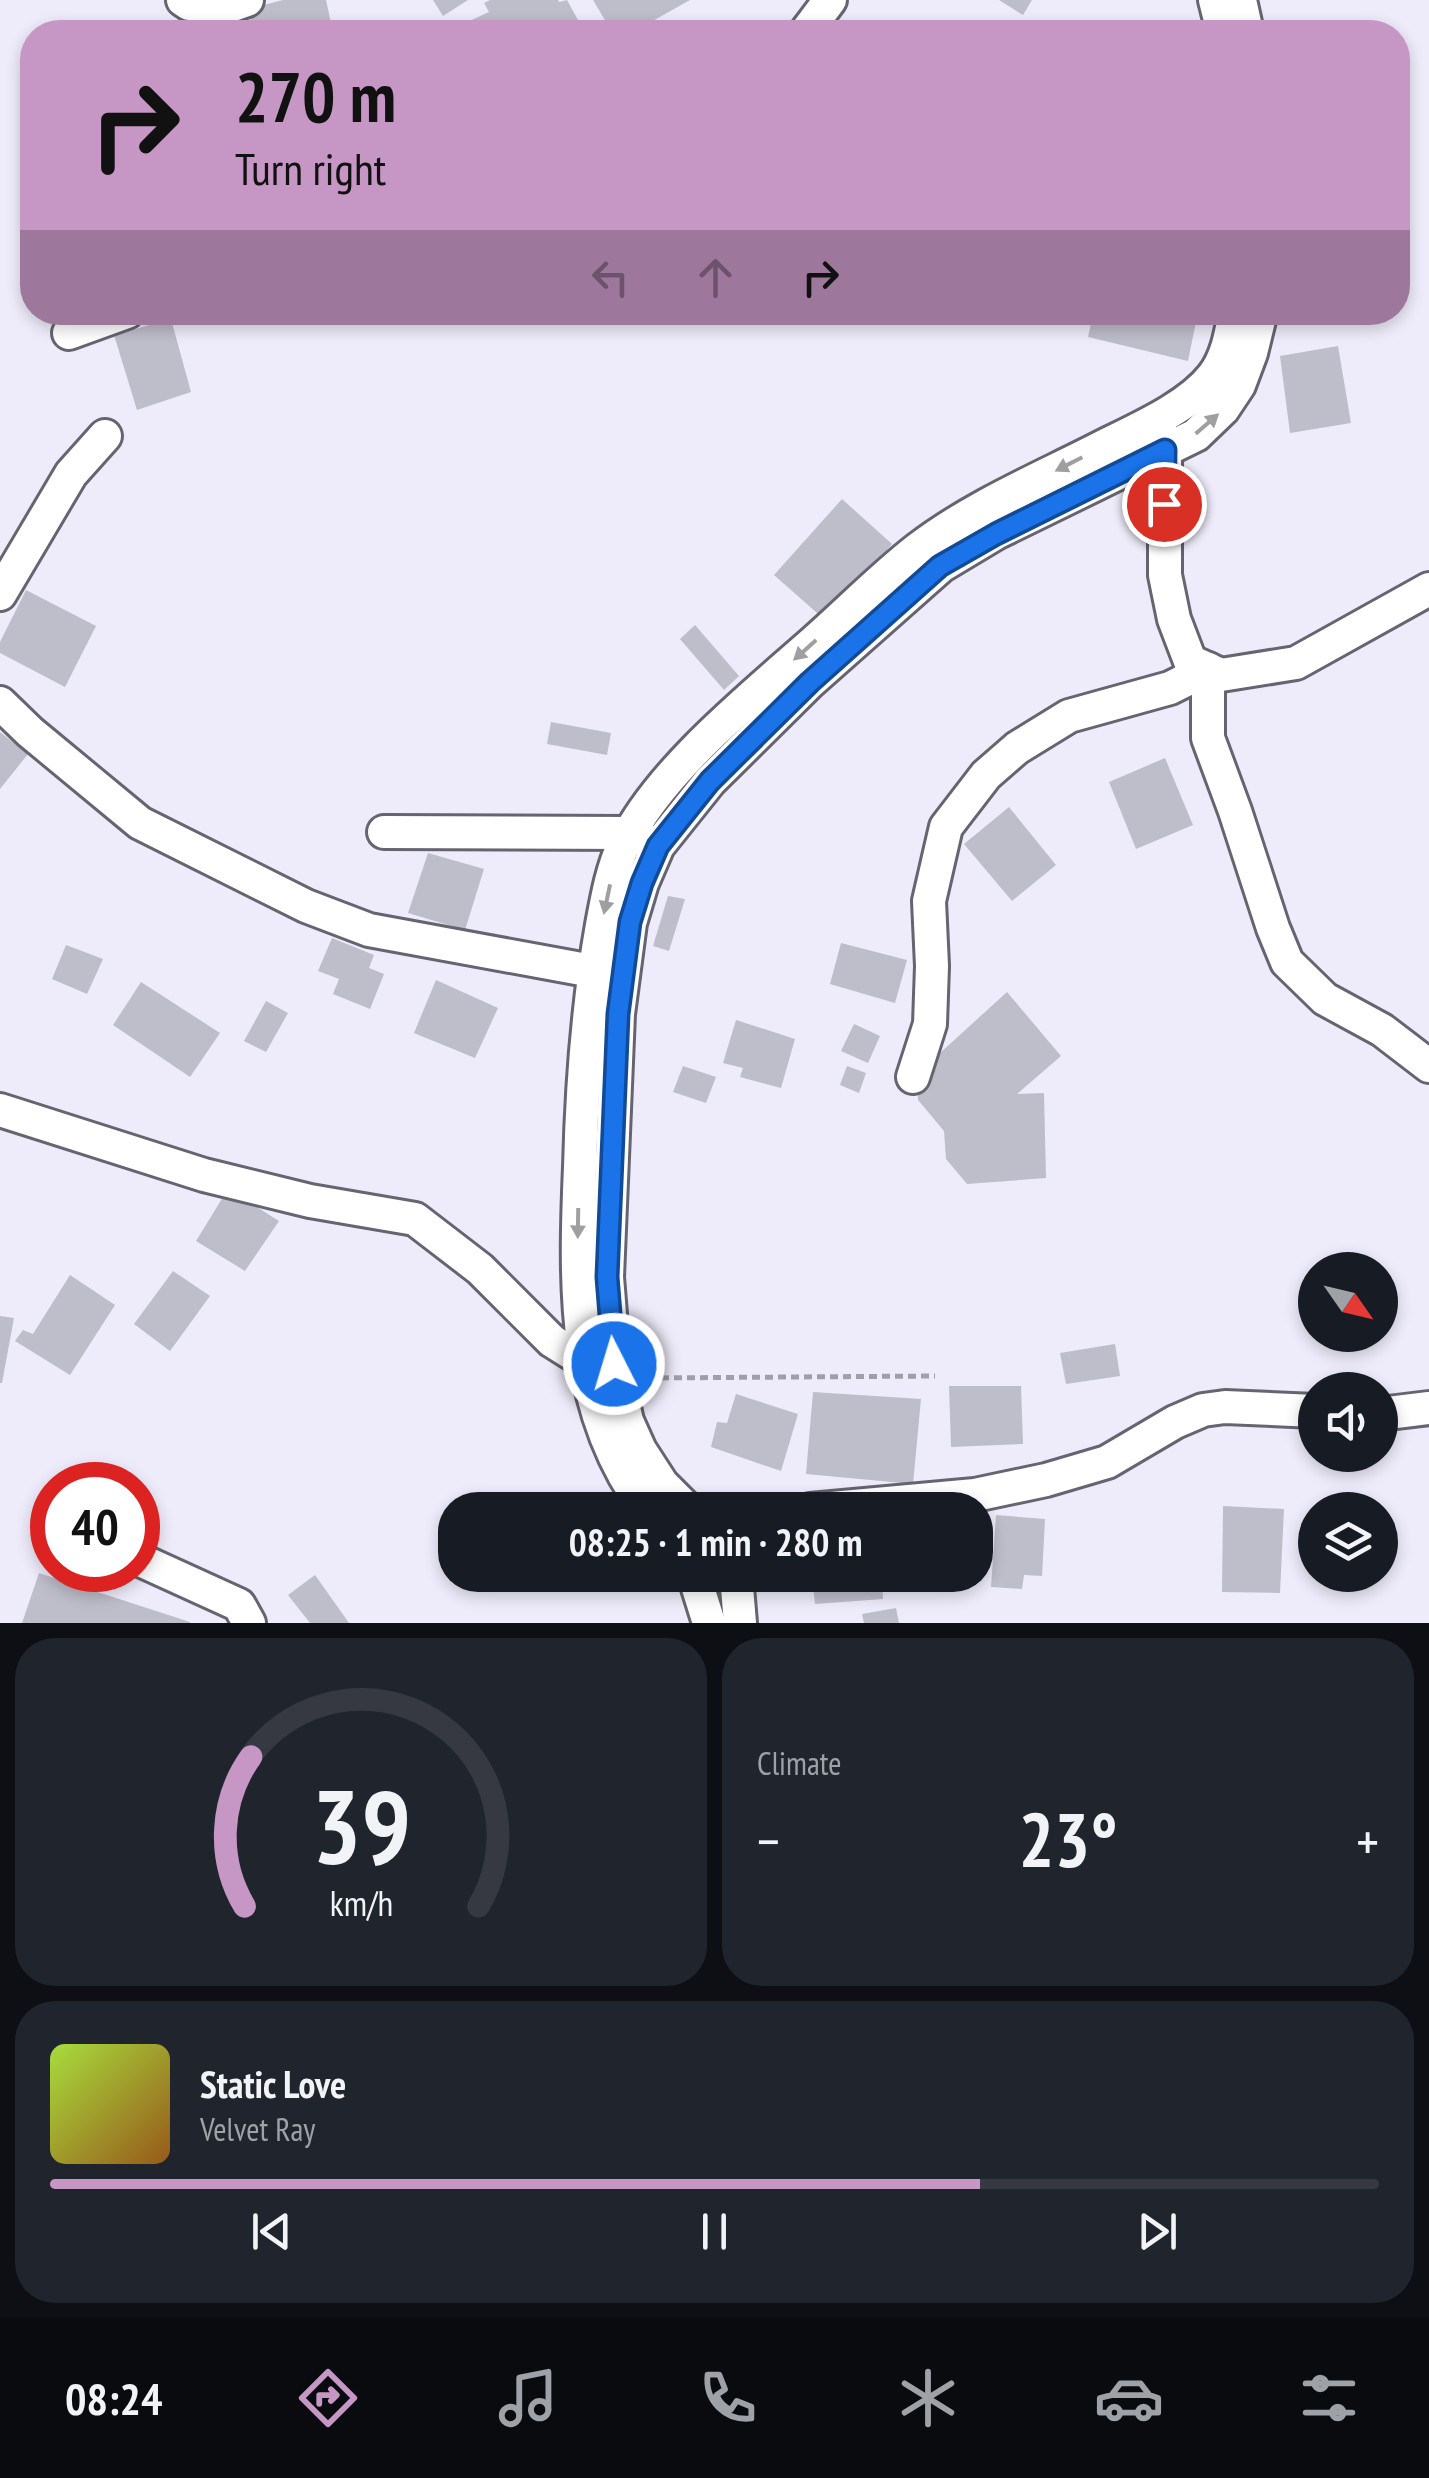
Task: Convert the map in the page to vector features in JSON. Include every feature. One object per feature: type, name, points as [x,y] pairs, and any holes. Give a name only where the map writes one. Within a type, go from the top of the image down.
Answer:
[{"type":"street","points":[[183,0],[189,4],[233,5],[247,0]]},
{"type":"street","points":[[69,333],[91,325]]},
{"type":"street","points":[[644,839],[642,813],[672,774],[739,708],[918,549],[991,503],[1137,430],[1192,396],[1213,376],[1227,350],[1232,325]]},
{"type":"street","points":[[634,1492],[607,1444],[579,1321],[582,1100],[609,974],[609,887],[623,846],[644,839],[710,781],[810,682],[940,566],[1196,435],[1224,410],[1239,385],[1258,325]]},
{"type":"street","points":[[1157,418],[1165,450],[1164,575],[1174,619],[1190,661],[1221,675],[1296,663],[1429,590]]},
{"type":"street","points":[[0,594],[71,474],[105,436]]},
{"type":"street","points":[[1208,669],[1208,738],[1287,962],[1325,1000],[1382,1030],[1429,1066]]},
{"type":"street","points":[[913,1078],[930,1024],[929,901],[946,826],[986,775],[1017,748],[1069,716],[1170,688],[1208,669]]},
{"type":"street","points":[[0,703],[140,823],[306,906],[369,930],[609,974]]},
{"type":"street","points":[[384,832],[644,839]]},
{"type":"street","points":[[609,974],[618,1014],[607,1277],[618,1379],[627,1422],[640,1450],[670,1492]]},
{"type":"street","points":[[0,1110],[204,1175],[310,1201],[415,1219],[480,1269],[552,1341],[618,1379]]},
{"type":"street","points":[[988,1492],[1107,1462],[1203,1410],[1225,1407],[1298,1410]]},
{"type":"street","points":[[1398,1412],[1429,1408]]},
{"type":"street","points":[[160,1569],[239,1605],[249,1623]]},
{"type":"street","points":[[700,1592],[710,1623]]},
{"type":"street","points":[[737,1592],[740,1623]]},
{"type":"path","points":[[618,1379],[935,1376]]},
{"type":"building","points":[[283,0],[326,0],[330,20],[251,20],[248,9]]},
{"type":"building","points":[[433,0],[468,0],[443,16]]},
{"type":"building","points":[[567,0],[578,20],[472,20],[489,12],[484,3]]},
{"type":"building","points":[[593,0],[690,0],[654,20],[605,20]]},
{"type":"building","points":[[999,0],[1032,0],[1023,15]]},
{"type":"building","points":[[150,325],[173,325],[191,392],[137,410],[114,335]]},
{"type":"building","points":[[1091,325],[1195,325],[1188,361],[1088,337]]},
{"type":"building","points":[[1338,346],[1351,423],[1290,433],[1280,356]]},
{"type":"building","points":[[842,499],[892,544],[825,620],[774,575]]},
{"type":"building","points":[[26,590],[96,626],[65,687],[0,653],[0,642]]},
{"type":"building","points":[[695,625],[739,676],[724,690],[680,639]]},
{"type":"building","points":[[551,722],[611,733],[607,755],[547,744]]},
{"type":"building","points":[[0,732],[28,754],[0,789]]},
{"type":"building","points":[[1165,758],[1193,825],[1136,849],[1109,782]]},
{"type":"building","points":[[1009,807],[1056,865],[1012,901],[964,844]]},
{"type":"building","points":[[428,853],[484,869],[465,930],[408,913]]},
{"type":"building","points":[[668,896],[685,899],[669,951],[653,946]]},
{"type":"building","points":[[332,938],[374,955],[369,968],[384,974],[370,1009],[333,994],[339,979],[318,971]]},
{"type":"building","points":[[841,943],[907,960],[895,1003],[830,984]]},
{"type":"building","points":[[66,945],[103,959],[87,994],[52,979]]},
{"type":"building","points":[[436,980],[498,1008],[475,1058],[414,1033]]},
{"type":"building","points":[[141,982],[220,1033],[190,1077],[113,1025]]},
{"type":"building","points":[[1007,992],[1061,1056],[1017,1094],[1044,1093],[1046,1178],[967,1184],[946,1159],[944,1131],[918,1100],[918,1073]]},
{"type":"building","points":[[266,1001],[288,1013],[266,1052],[244,1041]]},
{"type":"building","points":[[736,1020],[795,1039],[781,1088],[740,1077],[743,1068],[723,1063]]},
{"type":"building","points":[[854,1024],[880,1036],[868,1063],[841,1051]]},
{"type":"building","points":[[683,1066],[716,1077],[706,1103],[673,1092]]},
{"type":"building","points":[[847,1066],[866,1073],[859,1093],[840,1085]]},
{"type":"building","points":[[228,1189],[279,1221],[245,1271],[196,1241]]},
{"type":"building","points":[[173,1271],[210,1296],[170,1351],[134,1324]]},
{"type":"building","points":[[70,1275],[115,1305],[70,1375],[15,1341],[23,1330],[33,1334]]},
{"type":"building","points":[[0,1316],[14,1318],[2,1383],[0,1383]]},
{"type":"building","points":[[1115,1344],[1120,1376],[1066,1384],[1060,1353]]},
{"type":"building","points":[[949,1386],[1021,1386],[1023,1444],[951,1447]]},
{"type":"building","points":[[813,1392],[921,1399],[913,1484],[806,1474]]},
{"type":"building","points":[[736,1394],[798,1414],[781,1471],[711,1447],[717,1422],[727,1423]]},
{"type":"building","points":[[1223,1506],[1284,1509],[1280,1593],[1222,1592]]},
{"type":"building","points":[[996,1515],[1045,1519],[1042,1576],[1024,1575],[1022,1589],[993,1587]]},
{"type":"building","points":[[315,1575],[349,1623],[310,1623],[288,1595]]},
{"type":"building","points":[[33,1592],[98,1592],[190,1622],[190,1623],[22,1623]]},
{"type":"building","points":[[814,1592],[883,1592],[883,1599],[815,1604]]},
{"type":"building","points":[[896,1608],[899,1623],[864,1623],[862,1614]]},
{"type":"route","points":[[614,1364],[607,1277],[618,1014],[630,922],[658,846],[710,781],[810,682],[940,566],[1165,450],[1164,504]]}]
